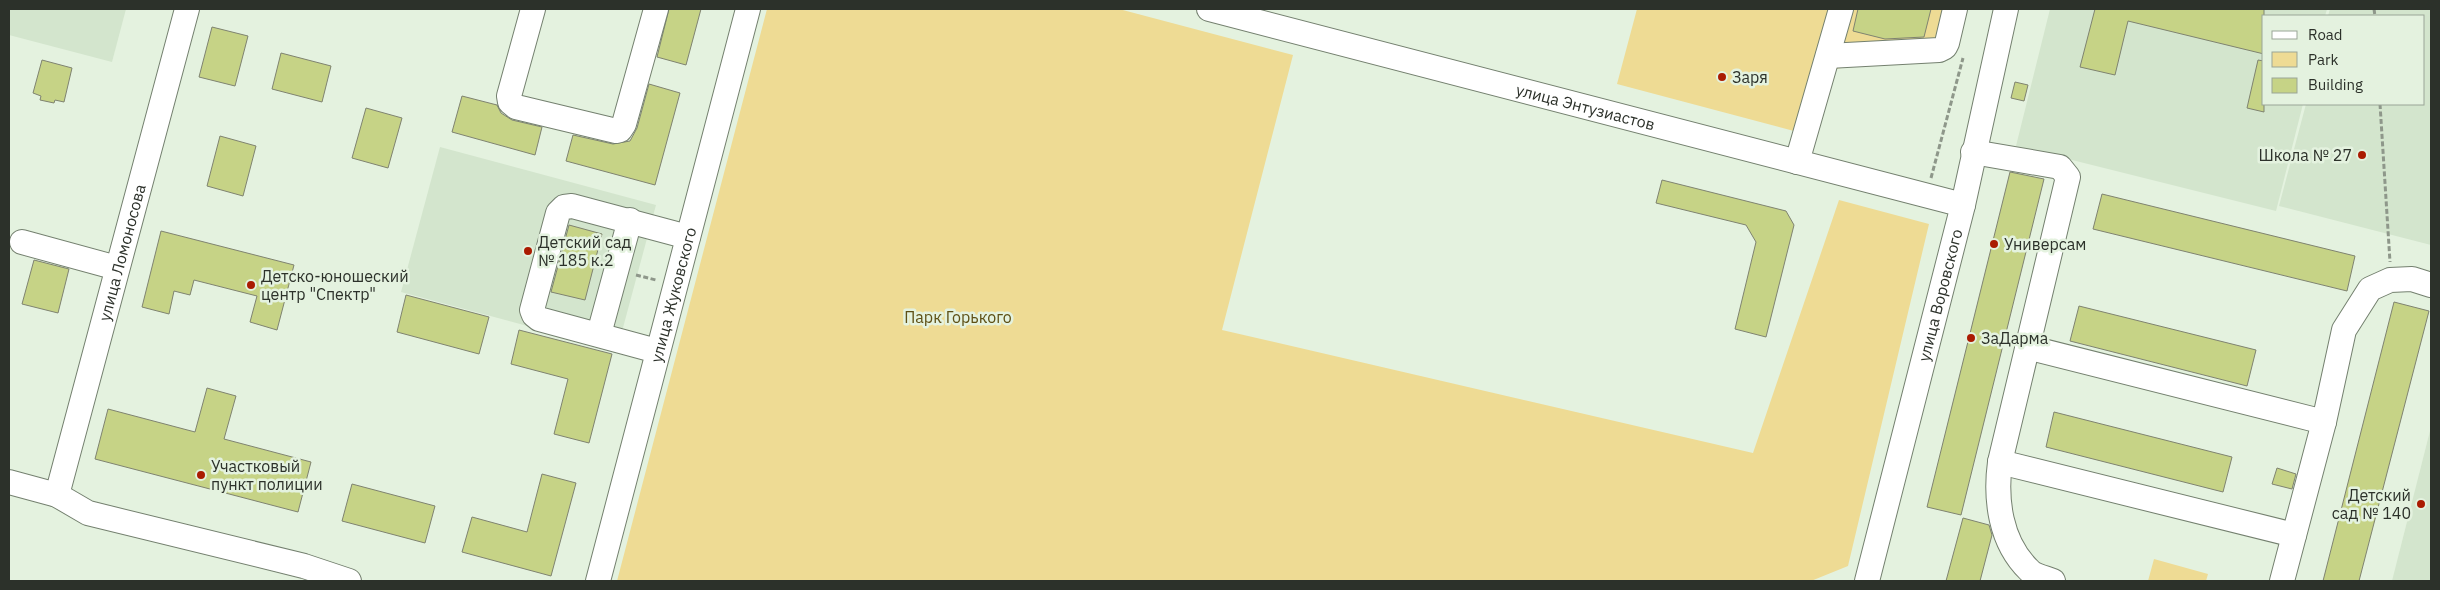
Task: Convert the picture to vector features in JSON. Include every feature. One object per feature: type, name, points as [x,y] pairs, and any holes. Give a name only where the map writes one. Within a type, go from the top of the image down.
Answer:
[{"type":"street","name":"улица Ломоносова","points":[[57,495],[187,9]]},
{"type":"street","points":[[533,9],[509,96],[510,102],[516,107],[616,131],[620,130],[624,124],[656,9]]},
{"type":"street","name":"улица Жуковского","points":[[598,581],[748,9]]},
{"type":"street","name":"улица Энтузиастов","points":[[1209,9],[1963,205]]},
{"type":"street","points":[[1797,162],[1841,9]]},
{"type":"street","points":[[1828,56],[1939,50],[1944,48],[1947,43],[1955,9]]},
{"type":"street","name":"улица Воровского","points":[[1867,581],[1963,205],[1973,152],[2006,9]]},
{"type":"street","points":[[1973,152],[2060,167],[2068,177],[2000,462],[1996,487],[2004,531],[2029,576],[2053,581]]},
{"type":"street","points":[[657,351],[539,319],[534,315],[532,310],[558,212],[564,207],[572,206],[688,236]]},
{"type":"street","points":[[599,334],[630,220]]},
{"type":"street","points":[[22,242],[117,268]]},
{"type":"street","points":[[2282,581],[2324,422],[2344,330],[2370,289],[2390,280],[2412,280],[2431,285]]},
{"type":"street","points":[[2027,347],[2324,422]]},
{"type":"street","points":[[2000,462],[2294,535]]},
{"type":"street","points":[[9,482],[57,495],[88,513],[304,566],[349,581]]},
{"type":"path","points":[[1927,195],[1963,55]]},
{"type":"path","points":[[2380,105],[2390,280]]},
{"type":"path","points":[[616,270],[675,285]]},
{"type":"shaded area","points":[[9,9],[126,9],[112,62],[9,35]]},
{"type":"shaded area","points":[[2050,9],[2327,9],[2325,15],[2262,15],[2262,105],[2303,105],[2276,211],[2016,146]]},
{"type":"shaded area","name":"Школа № 27","points":[[2330,9],[2431,9],[2431,245],[2279,206],[2306,105],[2425,105],[2425,15],[2328,15]]},
{"type":"shaded area","name":"Детский сад № 185 к.2","points":[[440,147],[656,205],[617,350],[401,292]]},
{"type":"shaded area","name":"Детский сад № 140","points":[[2431,427],[2431,581],[2392,581]]},
{"type":"green space","name":"Парк Горького","points":[[767,9],[1119,9],[1293,55],[1222,330],[1753,453],[1839,200],[1929,224],[1848,566],[1811,581],[617,581]]},
{"type":"green space","name":"Заря","points":[[1637,9],[1962,9],[1951,53],[1827,70],[1809,135],[1617,84]]},
{"type":"green space","points":[[2154,559],[2208,574],[2206,581],[2148,581]]},
{"type":"building","points":[[669,9],[701,9],[686,65],[657,57]]},
{"type":"building","points":[[1858,9],[1931,9],[1924,37],[1885,39],[1853,31]]},
{"type":"building","points":[[2095,9],[2264,9],[2264,15],[2262,15],[2262,54],[2128,21],[2115,75],[2080,67]]},
{"type":"building","points":[[212,27],[248,36],[235,86],[199,77]]},
{"type":"building","points":[[281,53],[331,66],[322,102],[272,89]]},
{"type":"building","points":[[42,60],[72,68],[64,102],[55,100],[54,103],[40,100],[41,96],[33,93]]},
{"type":"building","points":[[2258,60],[2262,61],[2262,105],[2264,105],[2264,112],[2247,108]]},
{"type":"building","points":[[2015,82],[2028,85],[2024,101],[2011,98]]},
{"type":"building","points":[[649,84],[680,93],[655,185],[566,161],[573,135],[613,144],[630,141],[637,128]]},
{"type":"building","points":[[462,96],[497,105],[501,113],[512,120],[542,127],[535,155],[452,132]]},
{"type":"building","points":[[366,108],[402,118],[388,168],[352,158]]},
{"type":"building","points":[[220,136],[256,146],[243,196],[207,186]]},
{"type":"building","points":[[2010,172],[2044,179],[1961,515],[1927,507]]},
{"type":"building","points":[[1662,180],[1786,211],[1794,225],[1766,337],[1735,329],[1756,242],[1746,225],[1656,203]]},
{"type":"building","points":[[2102,194],[2355,256],[2347,291],[2093,229]]},
{"type":"building","points":[[569,225],[602,234],[585,300],[551,292]]},
{"type":"building","name":"Детско-юношеский центр \"Спектр\"","points":[[161,231],[294,265],[277,330],[250,322],[257,296],[194,280],[190,295],[174,291],[169,314],[142,307]]},
{"type":"building","points":[[34,260],[69,269],[58,313],[22,304]]},
{"type":"building","points":[[406,295],[489,317],[479,354],[397,332]]},
{"type":"building","points":[[2394,302],[2429,311],[2359,581],[2323,581]]},
{"type":"building","points":[[2079,306],[2256,350],[2247,386],[2070,341]]},
{"type":"building","points":[[519,330],[612,354],[589,443],[554,434],[568,379],[511,364]]},
{"type":"building","points":[[207,388],[236,396],[224,439],[311,462],[298,512],[95,459],[108,409],[195,432]]},
{"type":"building","points":[[2054,412],[2232,457],[2223,492],[2046,447]]},
{"type":"building","points":[[2277,468],[2296,474],[2292,489],[2272,484]]},
{"type":"building","points":[[542,474],[576,483],[551,576],[462,552],[472,517],[527,532]]},
{"type":"building","points":[[352,484],[435,506],[425,543],[342,521]]},
{"type":"building","points":[[1963,518],[1989,525],[1992,535],[1980,581],[1946,581]]},
{"type":"place","name":"Заря","points":[[1722,77]]},
{"type":"place","name":"Школа № 27","points":[[2362,155]]},
{"type":"place","name":"Универсам","points":[[1994,244]]},
{"type":"place","name":"Детский сад № 185 к.2","points":[[528,251]]},
{"type":"place","name":"Детско-юношеский центр \"Спектр\"","points":[[251,285]]},
{"type":"place","name":"ЗаДарма","points":[[1971,338]]},
{"type":"place","name":"Участковый пункт полиции","points":[[201,475]]},
{"type":"place","name":"Детский сад № 140","points":[[2421,504]]}]
